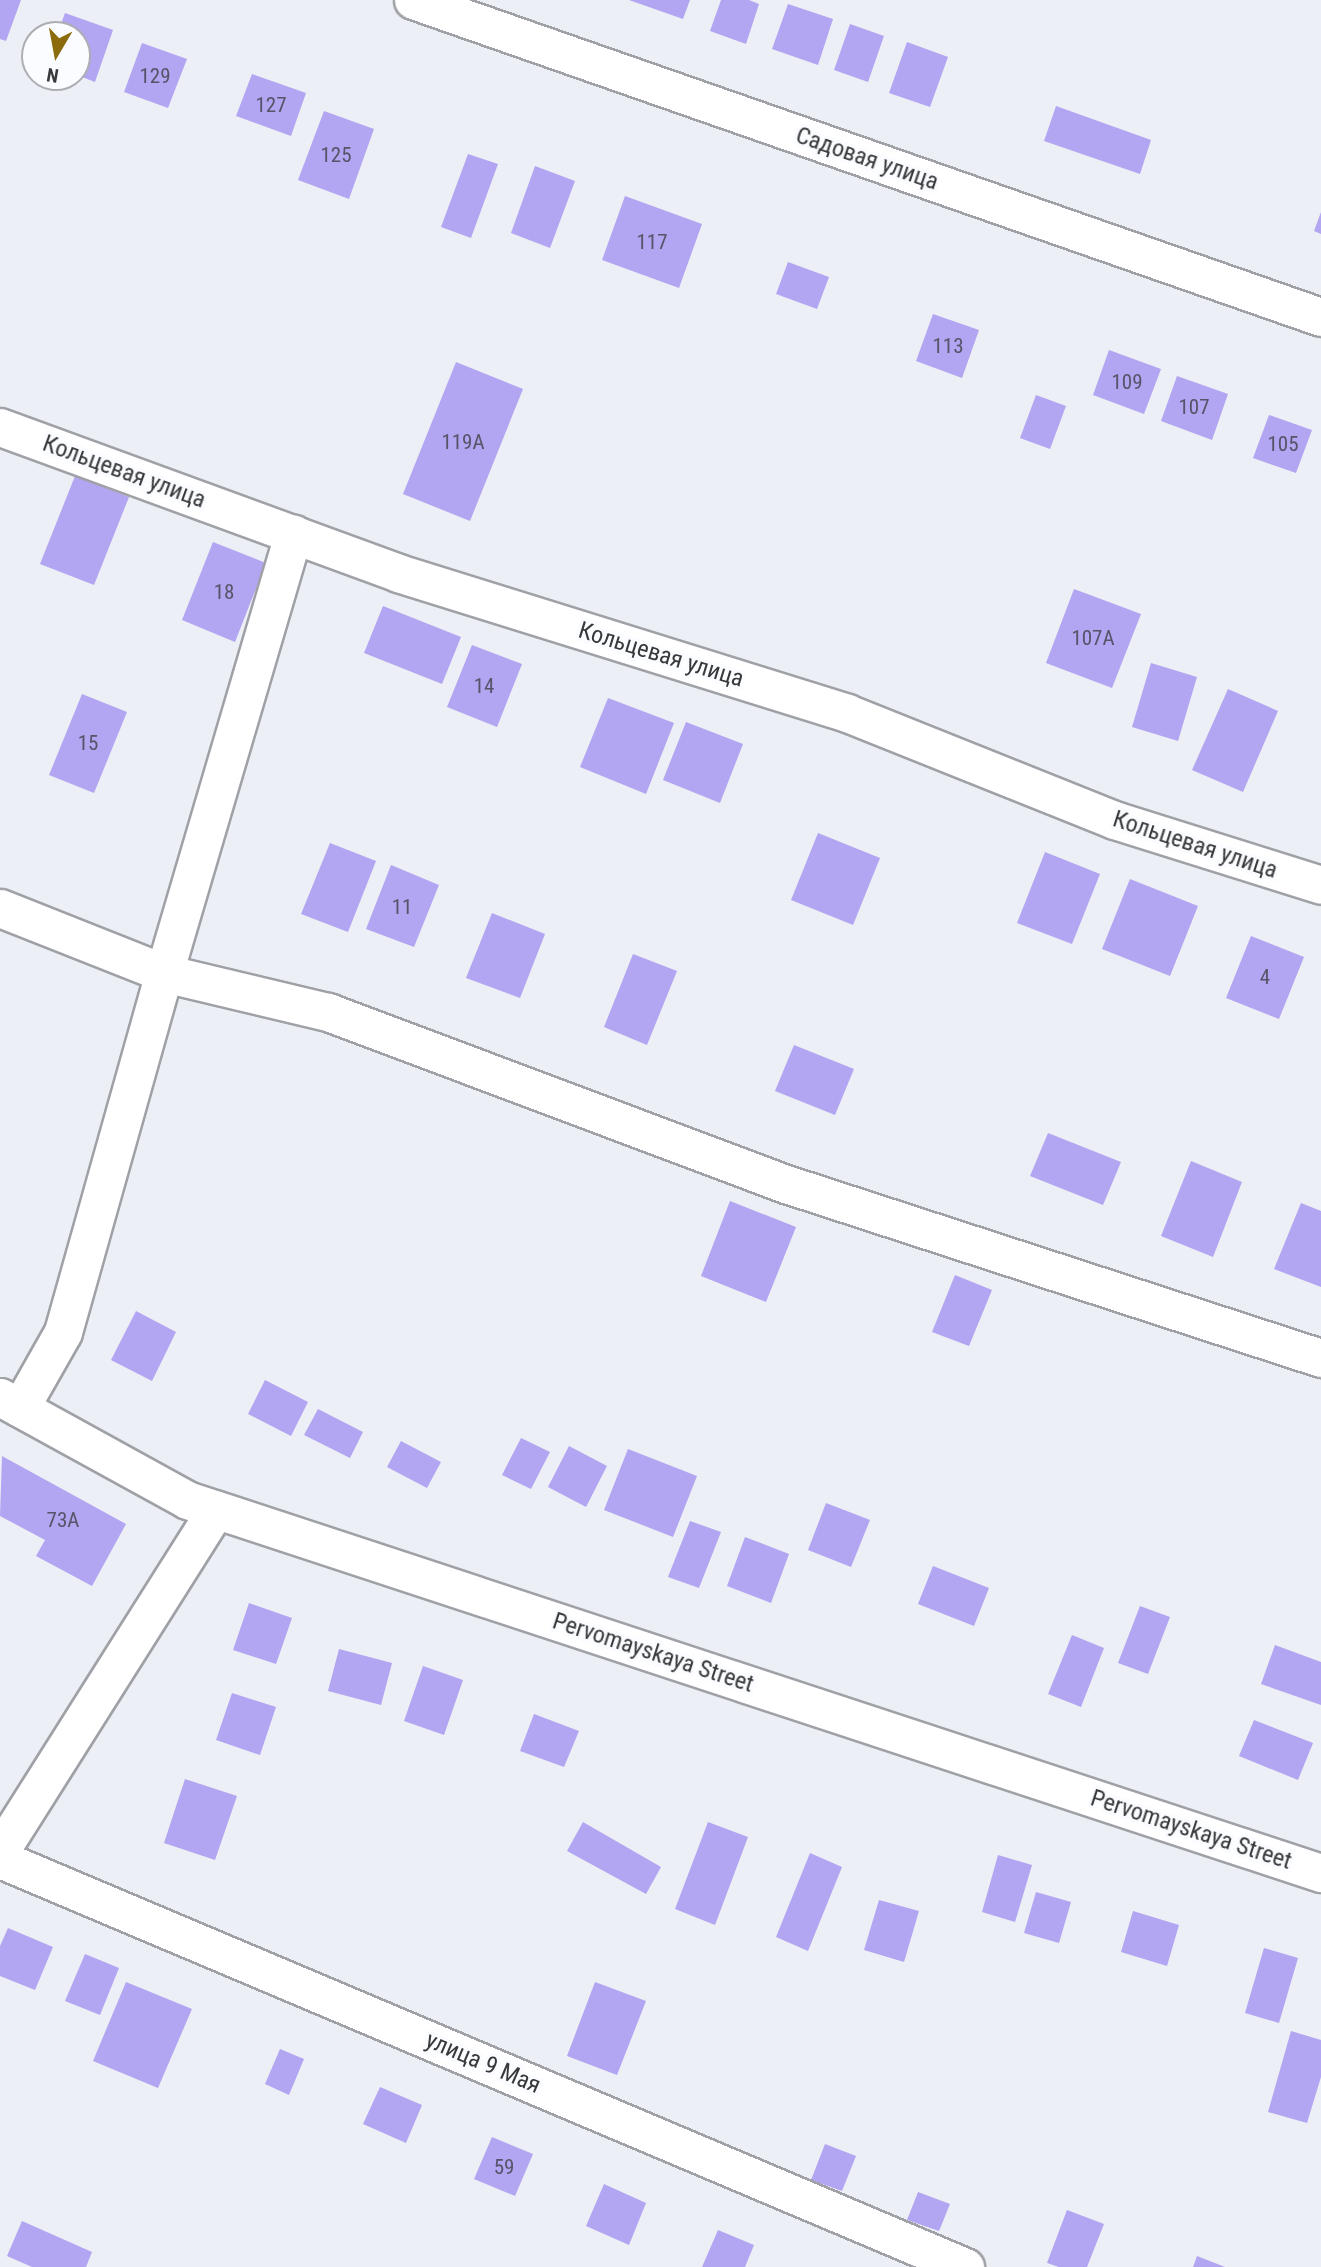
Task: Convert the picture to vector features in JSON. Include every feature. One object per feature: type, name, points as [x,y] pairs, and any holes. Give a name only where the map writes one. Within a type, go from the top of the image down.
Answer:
[{"type":"street","name":"Садовая улица","points":[[413,0],[1321,317]]},
{"type":"street","name":"Кольцевая улица","points":[[0,427],[398,573],[847,713],[1114,820],[1321,884]]},
{"type":"street","points":[[10,1402],[63,1332],[163,973],[293,534]]},
{"type":"street","points":[[0,908],[163,973],[328,1012],[786,1184],[1321,1358]]},
{"type":"street","name":"Pervomayskaya Street","points":[[10,1402],[187,1500],[1321,1872]]},
{"type":"street","points":[[0,1851],[216,1509]]},
{"type":"street","name":"улица 9 Мая","points":[[0,1859],[965,2267]]},
{"type":"building","points":[[0,0],[21,0],[6,41],[0,39]]},
{"type":"building","points":[[629,0],[690,0],[683,19]]},
{"type":"building","points":[[721,0],[749,0],[759,4],[746,44],[710,31]]},
{"type":"building","points":[[788,4],[833,19],[818,65],[772,49]]},
{"type":"building","points":[[65,13],[88,21],[62,21]]},
{"type":"building","points":[[91,22],[113,30],[95,82],[91,80]]},
{"type":"building","points":[[850,24],[884,36],[868,82],[834,70]]},
{"type":"building","points":[[907,42],[948,57],[930,107],[889,93]]},
{"type":"building","points":[[142,43],[187,59],[168,108],[124,92]]},
{"type":"building","points":[[252,74],[306,93],[291,136],[236,116]]},
{"type":"building","points":[[1056,106],[1151,140],[1140,174],[1044,141]]},
{"type":"building","points":[[324,111],[374,129],[349,199],[298,180]]},
{"type":"building","points":[[468,154],[498,164],[471,238],[441,227]]},
{"type":"building","points":[[535,166],[575,181],[550,248],[511,233]]},
{"type":"building","points":[[625,196],[702,224],[679,288],[602,260]]},
{"type":"building","points":[[1321,212],[1321,234],[1314,231]]},
{"type":"building","points":[[788,262],[829,277],[817,309],[776,294]]},
{"type":"building","points":[[933,314],[979,330],[962,378],[916,361]]},
{"type":"building","points":[[1109,350],[1161,369],[1144,414],[1093,395]]},
{"type":"building","points":[[456,362],[523,389],[470,521],[403,494]]},
{"type":"building","points":[[1177,376],[1228,394],[1212,440],[1161,421]]},
{"type":"building","points":[[1036,395],[1066,406],[1050,449],[1020,438]]},
{"type":"building","points":[[1269,415],[1312,430],[1296,473],[1253,458]]},
{"type":"building","points":[[75,476],[129,497],[94,585],[40,564]]},
{"type":"building","points":[[213,542],[266,563],[235,642],[182,620]]},
{"type":"building","points":[[1074,589],[1141,614],[1112,688],[1046,663]]},
{"type":"building","points":[[383,606],[461,637],[442,684],[364,653]]},
{"type":"building","points":[[472,645],[522,664],[497,727],[447,707]]},
{"type":"building","points":[[1151,663],[1197,677],[1178,741],[1132,727]]},
{"type":"building","points":[[1228,689],[1278,711],[1243,792],[1192,770]]},
{"type":"building","points":[[82,694],[127,712],[94,793],[49,775]]},
{"type":"building","points":[[608,698],[674,723],[646,794],[580,767]]},
{"type":"building","points":[[686,722],[743,744],[720,803],[663,780]]},
{"type":"building","points":[[818,833],[880,858],[853,925],[791,900]]},
{"type":"building","points":[[330,843],[376,861],[348,932],[301,914]]},
{"type":"building","points":[[1045,852],[1100,874],[1072,944],[1017,923]]},
{"type":"building","points":[[391,865],[439,885],[414,947],[366,929]]},
{"type":"building","points":[[1130,879],[1198,906],[1170,976],[1102,949]]},
{"type":"building","points":[[492,913],[545,934],[520,998],[466,978]]},
{"type":"building","points":[[1251,936],[1304,957],[1279,1019],[1226,998]]},
{"type":"building","points":[[633,954],[677,971],[647,1045],[604,1027]]},
{"type":"building","points":[[794,1045],[854,1069],[835,1115],[775,1091]]},
{"type":"building","points":[[1048,1133],[1121,1162],[1103,1205],[1030,1176]]},
{"type":"building","points":[[1191,1161],[1242,1182],[1213,1257],[1161,1236]]},
{"type":"building","points":[[730,1201],[796,1227],[766,1302],[701,1276]]},
{"type":"building","points":[[1301,1203],[1321,1211],[1321,1287],[1274,1269]]},
{"type":"building","points":[[955,1275],[992,1290],[969,1346],[932,1332]]},
{"type":"building","points":[[136,1311],[176,1332],[152,1381],[111,1360]]},
{"type":"building","points":[[265,1380],[308,1402],[291,1436],[248,1414]]},
{"type":"building","points":[[318,1409],[363,1432],[350,1458],[304,1435]]},
{"type":"building","points":[[521,1438],[550,1452],[531,1489],[502,1475]]},
{"type":"building","points":[[401,1441],[441,1462],[427,1488],[387,1467]]},
{"type":"building","points":[[569,1446],[607,1466],[586,1507],[548,1487]]},
{"type":"building","points":[[628,1449],[697,1476],[673,1537],[604,1510]]},
{"type":"building","points":[[2,1456],[126,1524],[92,1586],[36,1556],[45,1540],[0,1516]]},
{"type":"building","points":[[826,1503],[870,1520],[851,1567],[808,1550]]},
{"type":"building","points":[[690,1521],[721,1532],[699,1588],[668,1577]]},
{"type":"building","points":[[745,1537],[789,1554],[771,1603],[727,1586]]},
{"type":"building","points":[[933,1566],[989,1588],[974,1626],[918,1604]]},
{"type":"building","points":[[249,1603],[292,1618],[276,1664],[233,1650]]},
{"type":"building","points":[[1140,1606],[1170,1617],[1148,1674],[1118,1663]]},
{"type":"building","points":[[1072,1635],[1104,1648],[1081,1707],[1048,1694]]},
{"type":"building","points":[[1275,1645],[1321,1662],[1321,1705],[1261,1684]]},
{"type":"building","points":[[339,1649],[392,1663],[381,1705],[328,1691]]},
{"type":"building","points":[[423,1666],[463,1680],[444,1735],[404,1721]]},
{"type":"building","points":[[232,1693],[276,1707],[260,1755],[216,1740]]},
{"type":"building","points":[[534,1714],[579,1731],[564,1767],[520,1751]]},
{"type":"building","points":[[1254,1720],[1313,1743],[1298,1780],[1239,1756]]},
{"type":"building","points":[[185,1779],[237,1796],[215,1860],[164,1843]]},
{"type":"building","points":[[583,1822],[661,1867],[646,1894],[567,1851]]},
{"type":"building","points":[[708,1822],[748,1837],[715,1925],[675,1909]]},
{"type":"building","points":[[810,1853],[842,1867],[808,1951],[776,1937]]},
{"type":"building","points":[[998,1855],[1032,1865],[1015,1922],[982,1912]]},
{"type":"building","points":[[1036,1892],[1071,1902],[1059,1943],[1024,1933]]},
{"type":"building","points":[[879,1900],[919,1911],[904,1962],[864,1950]]},
{"type":"building","points":[[1133,1911],[1179,1925],[1167,1966],[1121,1952]]},
{"type":"building","points":[[8,1928],[53,1947],[35,1990],[0,1976],[0,1946]]},
{"type":"building","points":[[1264,1948],[1298,1958],[1279,2023],[1245,2013]]},
{"type":"building","points":[[85,1954],[119,1968],[100,2015],[65,2001]]},
{"type":"building","points":[[126,1982],[192,2009],[158,2088],[93,2061]]},
{"type":"building","points":[[595,1982],[646,2001],[617,2075],[567,2056]]},
{"type":"building","points":[[1291,2031],[1321,2040],[1321,2077],[1307,2123],[1268,2112]]},
{"type":"building","points":[[280,2049],[304,2059],[289,2095],[265,2084]]},
{"type":"building","points":[[380,2087],[422,2105],[406,2143],[363,2124]]},
{"type":"building","points":[[492,2137],[533,2154],[515,2196],[474,2179]]},
{"type":"building","points":[[825,2144],[856,2156],[842,2191],[811,2180]]},
{"type":"building","points":[[604,2184],[646,2203],[629,2245],[586,2226]]},
{"type":"building","points":[[918,2192],[950,2204],[939,2231],[907,2220]]},
{"type":"building","points":[[1067,2210],[1104,2224],[1087,2267],[1059,2267],[1047,2263]]},
{"type":"building","points":[[22,2221],[92,2252],[86,2267],[32,2267],[7,2256]]},
{"type":"building","points":[[718,2230],[754,2245],[745,2267],[702,2267]]},
{"type":"building","points":[[1197,2256],[1225,2267],[1193,2267]]}]
